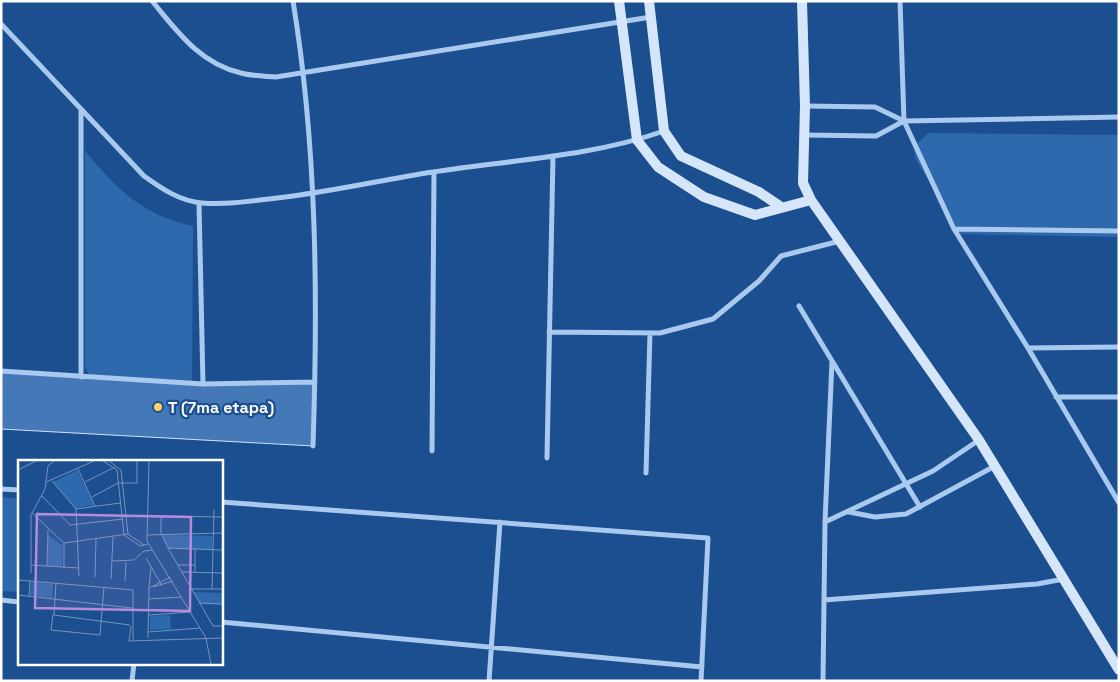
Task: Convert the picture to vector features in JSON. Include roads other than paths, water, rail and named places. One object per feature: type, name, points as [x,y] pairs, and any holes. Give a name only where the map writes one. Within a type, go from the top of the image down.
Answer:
[{"type":"street","points":[[152,1],[193,50],[218,65],[241,74],[276,77],[652,17]]},
{"type":"street","points":[[293,1],[304,72],[312,194],[315,382],[313,446]]},
{"type":"street","points":[[619,1],[638,140],[658,166],[704,197],[755,214],[811,200]]},
{"type":"street","points":[[649,1],[664,131],[681,156],[759,192],[781,207]]},
{"type":"street","points":[[802,1],[805,106],[803,183],[811,200],[979,440],[1119,670]]},
{"type":"street","points":[[900,1],[904,121],[954,228],[1028,348],[1119,503]]},
{"type":"street","points":[[1,24],[144,176],[167,192],[199,202],[228,204],[312,194],[434,172],[553,156],[638,140],[664,131]]},
{"type":"street","points":[[805,106],[875,107],[904,121],[1119,117]]},
{"type":"street","points":[[81,109],[81,377]]},
{"type":"street","points":[[805,135],[876,136],[904,121]]},
{"type":"street","points":[[547,458],[553,156]]},
{"type":"street","points":[[432,451],[434,172]]},
{"type":"street","points":[[199,202],[203,384]]},
{"type":"street","points":[[954,228],[1119,231]]},
{"type":"street","points":[[549,332],[660,333],[713,319],[759,281],[781,256],[840,241]]},
{"type":"street","points":[[799,306],[920,507]]},
{"type":"street","points":[[646,473],[650,333]]},
{"type":"street","points":[[1028,348],[1119,346]]},
{"type":"street","points":[[823,681],[825,522],[832,361]]},
{"type":"street","points":[[1,371],[203,384],[315,382]]},
{"type":"street","points":[[1056,397],[1119,397]]},
{"type":"street","points":[[825,522],[933,471],[979,440]]},
{"type":"street","points":[[848,512],[875,517],[906,514],[996,466]]},
{"type":"street","points":[[1,489],[18,490]]},
{"type":"street","points":[[222,502],[708,538],[701,681]]},
{"type":"street","points":[[489,681],[500,522]]},
{"type":"street","points":[[824,600],[1037,584],[1064,579]]},
{"type":"street","points":[[1,600],[18,602]]},
{"type":"street","points":[[222,622],[702,667]]},
{"type":"street","points":[[132,681],[134,664]]},
{"type":"place","name":"T (7ma etapa)","points":[[158,407]]}]
